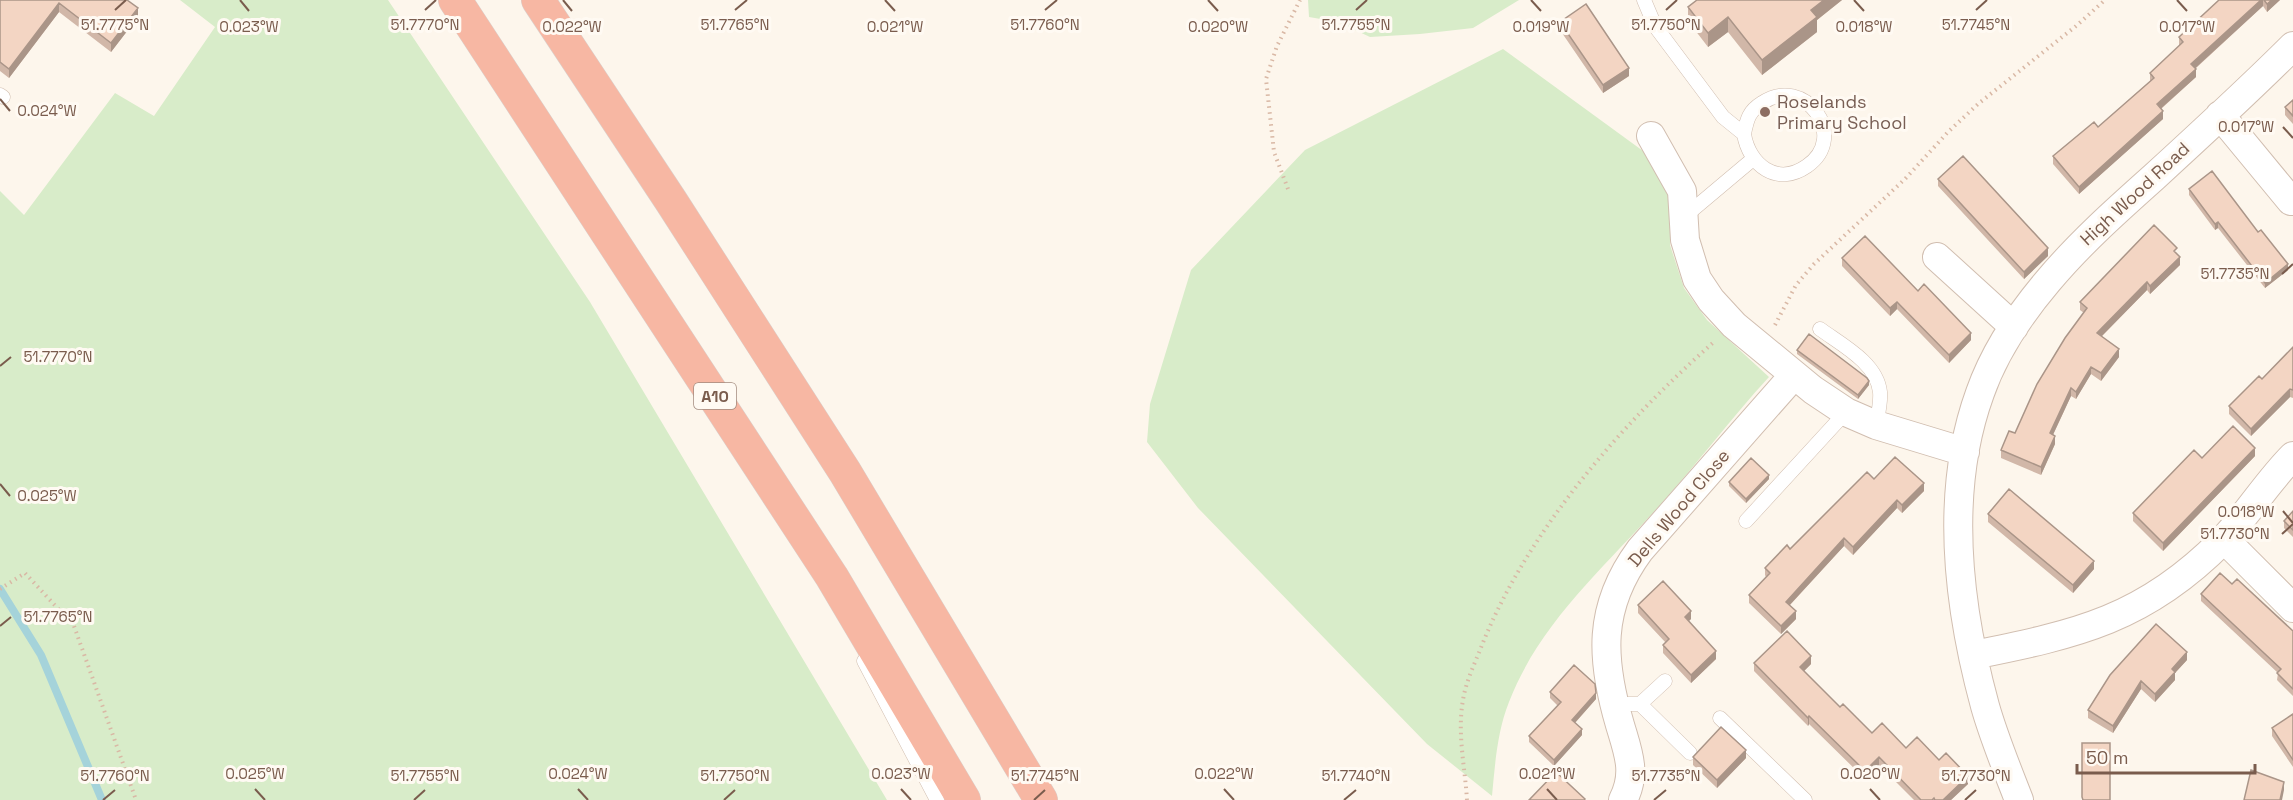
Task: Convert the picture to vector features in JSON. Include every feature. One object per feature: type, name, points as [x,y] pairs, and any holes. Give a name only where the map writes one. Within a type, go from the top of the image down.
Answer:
[{"type":"highway","name":"A10","points":[[455,0],[832,577],[964,800]]},
{"type":"highway","points":[[538,0],[671,201],[844,472],[1041,800]]},
{"type":"street","name":"High Wood Road","points":[[2019,800],[1986,707],[1973,655],[1965,605],[1959,515],[1965,452],[1980,392],[2014,327],[2047,282],[2085,240],[2293,46]]},
{"type":"street","points":[[2220,115],[2291,201]]},
{"type":"street","points":[[1651,136],[1682,190],[1688,254],[1697,279],[1711,300],[1734,325],[1813,390],[1846,412],[1876,425],[1965,452]]},
{"type":"street","points":[[1937,257],[2014,327]]},
{"type":"street","name":"Dells Wood Close","points":[[1623,800],[1630,785],[1632,773],[1627,704],[1607,673],[1605,637],[1612,605],[1623,577],[1640,550],[1794,375]]},
{"type":"street","points":[[1973,655],[2071,634],[2138,607],[2177,582],[2224,539],[2293,456]]},
{"type":"street","points":[[2224,539],[2293,608]]},
{"type":"lane","points":[[1644,0],[1655,26],[1723,117],[1744,134]]},
{"type":"lane","points":[[1778,95],[1793,96],[1805,101],[1815,110],[1822,122],[1825,135],[1823,148],[1815,161],[1803,169],[1776,174],[1762,168],[1753,159],[1747,148],[1744,134],[1747,118],[1754,108],[1778,95]]},
{"type":"lane","points":[[1684,217],[1753,159]]},
{"type":"lane","points":[[1820,329],[1858,357],[1873,373],[1880,395],[1876,425]]},
{"type":"lane","points":[[1746,521],[1846,412]]},
{"type":"lane","points":[[832,577],[861,657],[937,800]]},
{"type":"lane","points":[[1665,681],[1627,704],[1690,753]]},
{"type":"lane","points":[[1720,717],[1805,800]]},
{"type":"path","points":[[1288,189],[1274,152],[1266,79],[1277,46],[1300,0]]},
{"type":"path","points":[[1765,350],[1784,306],[1796,285],[1814,264],[1905,179],[1948,132],[1978,104],[2105,0]]},
{"type":"path","points":[[1467,800],[1461,746],[1462,704],[1466,683],[1490,625],[1516,575],[1568,500],[1614,442],[1679,374],[1734,325]]},
{"type":"path","points":[[0,589],[25,573],[74,626],[136,800]]},
{"type":"green space","points":[[180,0],[388,0],[590,302],[887,800],[0,800],[0,191],[24,215],[115,93],[154,116],[215,27]]},
{"type":"green space","points":[[1308,0],[1519,0],[1473,28],[1370,37],[1338,22],[1309,17]]},
{"type":"green space","points":[[1503,49],[1676,175],[1670,206],[1670,245],[1684,288],[1707,320],[1769,377],[1674,489],[1575,597],[1538,646],[1522,673],[1505,713],[1497,749],[1492,796],[1427,744],[1198,508],[1147,442],[1150,404],[1191,270],[1305,150]]},
{"type":"building","points":[[0,0],[127,0],[138,8],[111,43],[59,3],[9,69],[0,62]]},
{"type":"building","points":[[1697,0],[1824,0],[1811,10],[1817,17],[1762,60],[1728,17],[1708,33],[1688,7]]},
{"type":"building","points":[[2219,0],[2261,0],[2191,64],[2196,69],[2157,104],[2163,111],[2079,187],[2053,156],[2094,122],[2098,127],[2154,78],[2150,73],[2183,42],[2179,37]]},
{"type":"building","points":[[1586,4],[1629,68],[1603,85],[1560,22]]},
{"type":"building","points":[[2293,100],[2293,116],[2285,107]]},
{"type":"building","points":[[1963,156],[2048,248],[2024,272],[1938,179]]},
{"type":"building","points":[[2212,171],[2258,232],[2261,230],[2288,264],[2265,283],[2218,222],[2215,224],[2189,189]]},
{"type":"building","points":[[2154,225],[2177,248],[2174,251],[2180,257],[2150,286],[2147,282],[2097,333],[2119,349],[2101,373],[2091,367],[2076,392],[2071,388],[2050,433],[2055,436],[2041,467],[2001,450],[2009,431],[2015,433],[2037,384],[2065,338],[2087,308],[2080,302]]},
{"type":"building","points":[[1865,236],[1918,291],[1924,284],[1971,333],[1949,355],[1897,302],[1890,308],[1842,258]]},
{"type":"building","points":[[1809,334],[1867,378],[1869,381],[1858,395],[1797,350]]},
{"type":"building","points":[[2293,347],[2293,390],[2290,389],[2251,429],[2229,406],[2259,376],[2262,379]]},
{"type":"building","points":[[2233,426],[2255,448],[2163,543],[2133,513],[2194,450],[2202,458]]},
{"type":"building","points":[[1895,457],[1924,483],[1902,505],[1897,500],[1853,547],[1844,538],[1786,602],[1796,611],[1781,626],[1749,595],[1770,573],[1765,568],[1787,545],[1790,549],[1867,472],[1874,479]]},
{"type":"building","points":[[1751,458],[1769,475],[1746,499],[1729,482]]},
{"type":"building","points":[[2009,489],[2094,561],[2073,585],[1988,514]]},
{"type":"building","points":[[2293,511],[2293,530],[2284,521]]},
{"type":"building","points":[[2220,573],[2232,584],[2237,579],[2293,631],[2293,689],[2277,673],[2281,669],[2201,594]]},
{"type":"building","points":[[1663,581],[1691,611],[1685,617],[1716,651],[1691,675],[1663,645],[1669,639],[1638,605]]},
{"type":"building","points":[[2156,624],[2187,652],[2172,669],[2175,672],[2155,694],[2141,681],[2113,726],[2088,710],[2110,675]]},
{"type":"building","points":[[1787,631],[1811,656],[1800,667],[1840,707],[1843,704],[1872,733],[1882,723],[1906,748],[1917,737],[1939,760],[1946,753],[1968,776],[1943,800],[1934,798],[1921,800],[1879,757],[1865,771],[1754,663]]},
{"type":"building","points":[[1574,665],[1595,684],[1596,693],[1572,720],[1582,729],[1554,760],[1529,736],[1561,702],[1550,692]]},
{"type":"building","points":[[2293,714],[2293,760],[2272,728]]},
{"type":"building","points":[[1721,727],[1746,750],[1717,780],[1693,757]]},
{"type":"building","points":[[2082,743],[2110,743],[2110,800],[2083,800]]},
{"type":"building","points":[[2251,770],[2284,782],[2280,800],[2244,800]]},
{"type":"building","points":[[1556,772],[1585,799],[1529,800]]},
{"type":"waterway","points":[[0,589],[41,655],[102,800]]},
{"type":"place","name":"Roselands Primary School","points":[[1765,112]]}]
